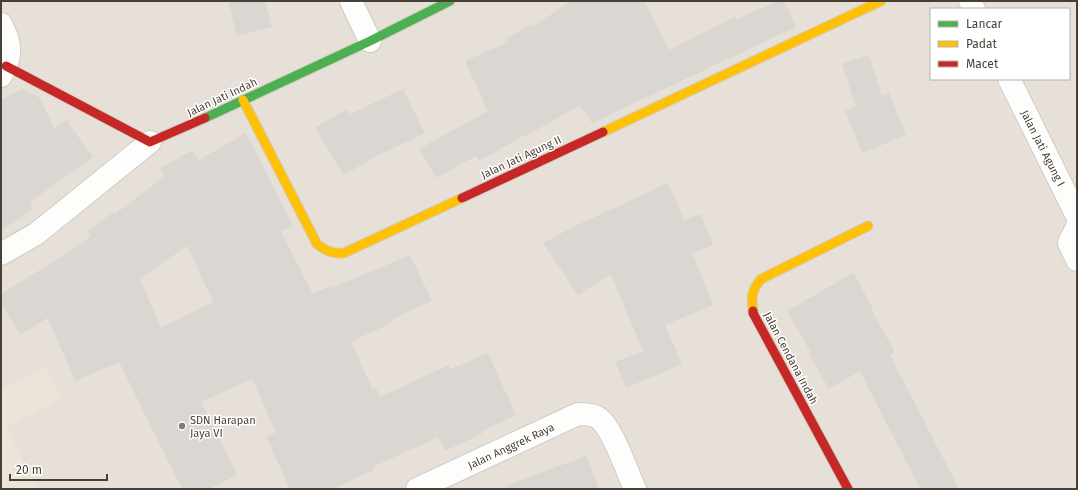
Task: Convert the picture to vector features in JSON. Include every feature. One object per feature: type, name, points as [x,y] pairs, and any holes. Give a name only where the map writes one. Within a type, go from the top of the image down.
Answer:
[{"type":"street","points":[[351,1],[370,41]]},
{"type":"street","name":"Jalan Jati Indah","points":[[150,142],[198,122],[370,41],[450,1]]},
{"type":"street","name":"Jalan Jati Agung II","points":[[243,100],[317,244],[326,252],[335,254],[344,253],[881,1]]},
{"type":"street","points":[[1,24],[8,37],[10,52],[4,71],[150,142],[36,234],[1,254]]},
{"type":"street","name":"Jalan Jati Agung I","points":[[1009,80],[1077,216]]},
{"type":"street","name":"Jalan Cendana Indah","points":[[848,489],[753,313],[751,298],[754,288],[761,279],[868,226]]},
{"type":"street","points":[[1077,227],[1069,243],[1077,260]]},
{"type":"street","name":"Jalan Anggrek Raya","points":[[417,489],[578,414],[590,414],[598,417],[604,423],[612,436],[634,489]]},
{"type":"shaded area","points":[[1,1],[1077,1],[1077,489],[1,489]]},
{"type":"shaded area","points":[[46,367],[61,399],[6,427],[38,489],[1,489],[1,389]]},
{"type":"building","points":[[228,1],[265,1],[272,27],[237,36]]},
{"type":"building","points":[[570,1],[644,1],[669,50],[735,17],[737,19],[778,1],[784,1],[796,27],[592,123],[580,105],[479,161],[476,156],[436,178],[419,149],[488,111],[465,61],[508,42],[506,39],[531,24],[533,27]]},
{"type":"building","points":[[869,55],[882,96],[889,93],[906,135],[862,153],[845,111],[856,107],[842,64]]},
{"type":"building","points":[[23,89],[40,98],[54,128],[66,120],[93,157],[30,202],[34,208],[1,231],[1,99]]},
{"type":"building","points":[[403,89],[425,133],[369,160],[344,175],[315,128],[347,109],[350,114]]},
{"type":"building","points":[[246,133],[293,225],[281,232],[313,294],[332,285],[333,288],[410,255],[432,301],[392,319],[393,322],[351,342],[373,390],[376,388],[380,397],[449,365],[451,369],[488,353],[516,415],[481,432],[482,434],[445,451],[438,437],[373,467],[374,470],[333,489],[290,489],[266,437],[276,432],[252,379],[201,402],[237,475],[209,489],[182,489],[119,362],[75,381],[48,318],[20,335],[1,303],[1,294],[69,252],[91,236],[88,231],[114,212],[115,214],[164,177],[160,168],[193,150],[199,160]],"holes":[[[187,246],[213,302],[161,328],[140,279]]]},
{"type":"building","points":[[668,183],[684,220],[701,214],[713,245],[692,253],[713,305],[665,325],[682,364],[626,388],[615,362],[643,351],[611,274],[578,295],[543,243],[571,228]]},
{"type":"building","points":[[853,273],[873,308],[871,309],[895,352],[890,355],[959,489],[920,489],[860,371],[829,389],[809,354],[811,353],[787,311]]},
{"type":"building","points":[[586,456],[599,489],[506,489],[505,486]]},
{"type":"traffic: fast","points":[[205,118],[370,41],[450,1]]},
{"type":"traffic: slow","points":[[603,132],[881,1]]},
{"type":"traffic: slow","points":[[243,100],[317,244],[327,250],[336,253],[344,253],[462,198]]},
{"type":"traffic: slow","points":[[753,311],[753,294],[761,279],[868,226]]},
{"type":"traffic: jam","points":[[6,66],[150,142],[205,118]]},
{"type":"traffic: jam","points":[[462,198],[603,132]]},
{"type":"traffic: jam","points":[[753,311],[848,489]]},
{"type":"place","name":"SDN Harapan Jaya VI","points":[[182,426]]}]
